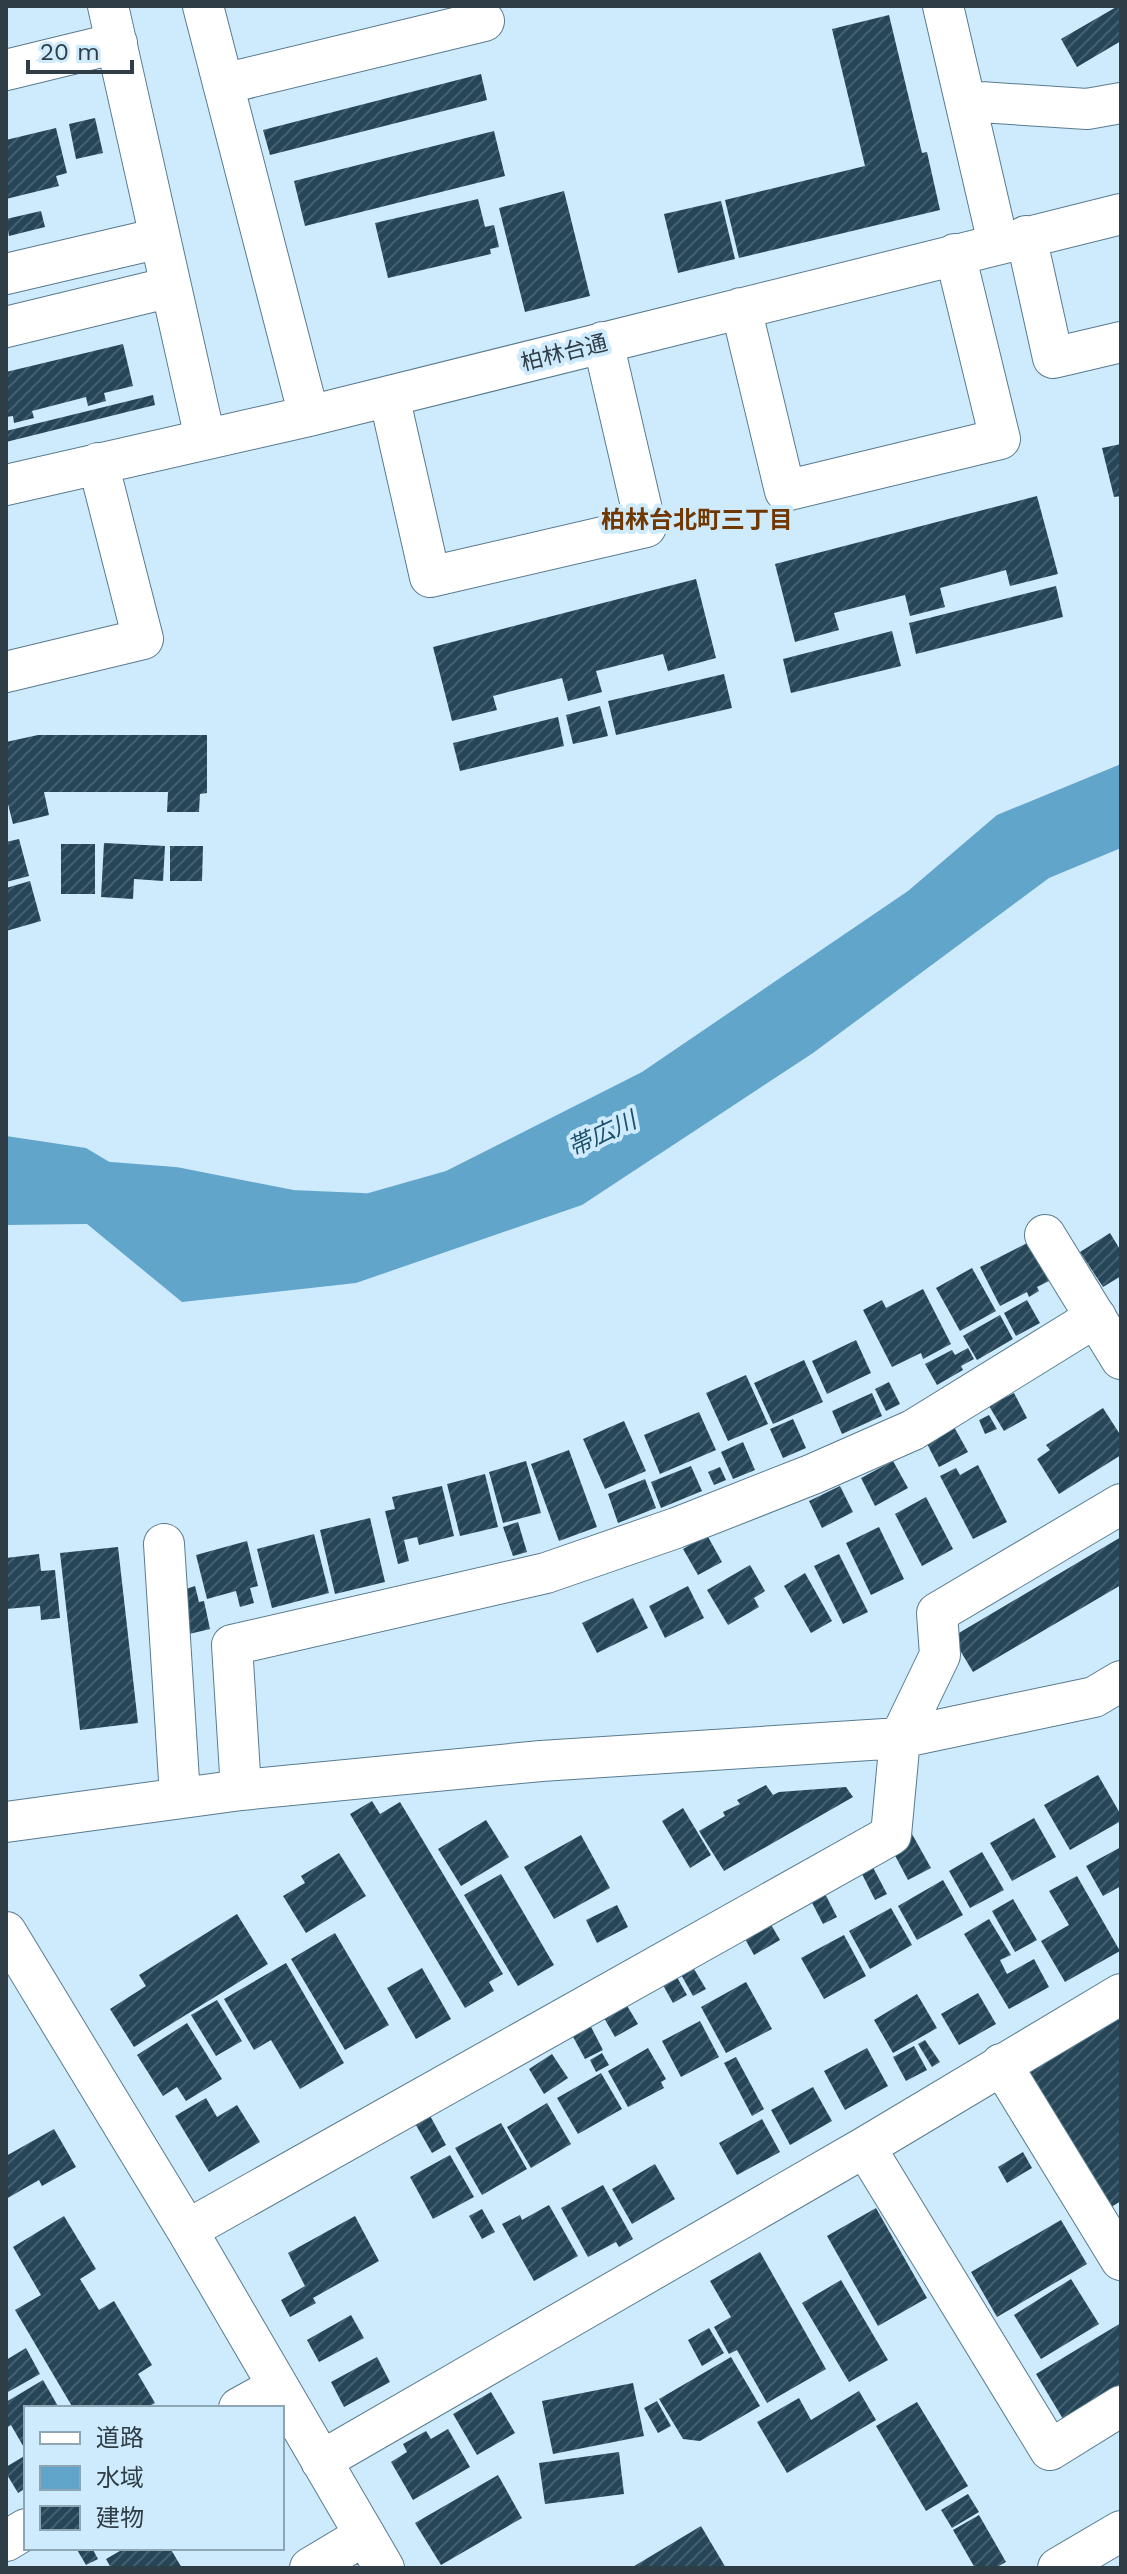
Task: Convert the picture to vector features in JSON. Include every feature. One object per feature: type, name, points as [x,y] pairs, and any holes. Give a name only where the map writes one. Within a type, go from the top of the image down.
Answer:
[{"type":"street","points":[[203,6],[309,416]]},
{"type":"street","points":[[943,6],[965,101],[1053,358],[1121,342]]},
{"type":"street","points":[[223,84],[484,21]]},
{"type":"street","points":[[6,70],[113,25],[205,438]]},
{"type":"street","points":[[965,101],[1087,109],[1121,103]]},
{"type":"street","name":"柏林台通","points":[[6,485],[309,416],[1121,214]]},
{"type":"street","points":[[6,274],[160,238]]},
{"type":"street","points":[[741,308],[785,491],[1000,439],[955,254]]},
{"type":"street","points":[[6,327],[171,287]]},
{"type":"street","points":[[389,396],[430,577],[646,527],[603,342]]},
{"type":"street","points":[[6,672],[143,639],[98,463]]},
{"type":"street","points":[[1045,1235],[1121,1359]]},
{"type":"street","points":[[173,1652],[232,1645],[546,1573],[676,1528],[813,1474],[913,1430],[1096,1317]]},
{"type":"street","points":[[187,2230],[891,1835],[900,1738],[940,1655],[937,1613],[1121,1504]]},
{"type":"street","points":[[164,1544],[180,1796]]},
{"type":"street","points":[[232,1645],[241,1790]]},
{"type":"street","points":[[6,1822],[180,1796],[541,1761],[900,1738],[1094,1697],[1121,1681]]},
{"type":"street","points":[[6,1932],[187,2230],[374,2552],[310,2568]]},
{"type":"street","points":[[321,2461],[865,2147],[1121,1994]]},
{"type":"street","points":[[1001,2064],[1121,2260]]},
{"type":"street","points":[[865,2147],[1050,2450],[1121,2406]]},
{"type":"street","points":[[243,2406],[277,2387]]},
{"type":"street","points":[[1058,2568],[1121,2531]]},
{"type":"water","points":[[1121,764],[1121,848],[1049,878],[813,1053],[582,1205],[356,1283],[182,1302],[87,1224],[6,1225],[6,1136],[86,1148],[228,1233],[446,1171],[642,1072],[908,891],[997,815]]},
{"type":"building","points":[[1121,6],[1121,41],[1077,67],[1061,39]]},
{"type":"building","points":[[889,15],[922,153],[927,152],[940,210],[739,258],[725,200],[865,166],[832,29]]},
{"type":"building","points":[[481,74],[487,100],[270,155],[263,130]]},
{"type":"building","points":[[95,118],[103,153],[76,159],[69,124]]},
{"type":"building","points":[[56,128],[67,173],[56,176],[59,186],[6,199],[6,140]]},
{"type":"building","points":[[494,131],[505,176],[305,226],[294,181]]},
{"type":"building","points":[[564,191],[590,296],[525,312],[499,208]]},
{"type":"building","points":[[478,199],[485,227],[494,225],[499,247],[490,249],[491,254],[388,278],[375,223]]},
{"type":"building","points":[[721,201],[735,259],[678,273],[664,214]]},
{"type":"building","points":[[41,211],[45,227],[9,236],[6,219]]},
{"type":"building","points":[[123,344],[133,386],[104,393],[106,401],[88,406],[86,397],[32,411],[34,418],[14,423],[13,416],[6,417],[6,372]]},
{"type":"building","points":[[153,395],[155,405],[6,442],[6,431]]},
{"type":"building","points":[[1121,444],[1121,496],[1114,497],[1102,448]]},
{"type":"building","points":[[1037,496],[1058,574],[1010,586],[1006,570],[940,588],[945,607],[910,616],[905,595],[834,613],[839,630],[795,642],[775,564]]},
{"type":"building","points":[[696,579],[716,658],[668,671],[663,654],[596,671],[602,692],[568,701],[562,678],[493,696],[497,710],[452,721],[433,647]]},
{"type":"building","points":[[1056,586],[1063,617],[916,654],[909,623]]},
{"type":"building","points":[[892,631],[901,666],[791,693],[783,659]]},
{"type":"building","points":[[724,674],[732,708],[616,735],[608,701]]},
{"type":"building","points":[[600,706],[608,736],[573,744],[566,715]]},
{"type":"building","points":[[558,717],[564,746],[460,771],[453,743]]},
{"type":"building","points":[[38,735],[207,735],[207,793],[200,794],[199,812],[167,812],[168,792],[44,792],[49,815],[13,824],[6,796],[6,742]]},
{"type":"building","points":[[19,839],[29,876],[6,882],[6,842]]},
{"type":"building","points":[[104,843],[165,846],[163,881],[134,879],[133,899],[101,897]]},
{"type":"building","points":[[61,844],[95,844],[95,894],[61,894]]},
{"type":"building","points":[[170,846],[203,846],[202,881],[170,881]]},
{"type":"building","points":[[30,881],[41,921],[6,931],[6,888]]},
{"type":"building","points":[[1110,1233],[1121,1251],[1121,1276],[1103,1287],[1080,1252]]},
{"type":"building","points":[[1031,1241],[1051,1280],[1037,1287],[1039,1291],[1029,1297],[1027,1292],[1000,1306],[980,1267]]},
{"type":"building","points":[[972,1268],[996,1311],[960,1331],[936,1288]]},
{"type":"building","points":[[923,1289],[951,1344],[923,1359],[921,1353],[892,1367],[863,1310],[882,1300],[886,1308]]},
{"type":"building","points":[[1027,1300],[1040,1323],[1016,1336],[1004,1313]]},
{"type":"building","points":[[1000,1315],[1013,1339],[977,1360],[963,1336]]},
{"type":"building","points":[[856,1340],[871,1373],[827,1394],[812,1361]]},
{"type":"building","points":[[968,1348],[974,1359],[961,1366],[963,1370],[937,1385],[925,1364],[952,1350],[955,1355]]},
{"type":"building","points":[[804,1360],[823,1402],[773,1424],[754,1383]]},
{"type":"building","points":[[746,1375],[768,1424],[728,1441],[706,1393]]},
{"type":"building","points":[[889,1382],[900,1404],[886,1411],[875,1389]]},
{"type":"building","points":[[872,1393],[882,1416],[842,1434],[832,1411]]},
{"type":"building","points":[[1014,1393],[1027,1418],[1004,1431],[989,1406]]},
{"type":"building","points":[[1103,1408],[1121,1436],[1121,1455],[1059,1494],[1037,1459],[1050,1450],[1046,1445]]},
{"type":"building","points":[[699,1412],[716,1450],[660,1474],[644,1435]]},
{"type":"building","points":[[989,1415],[997,1429],[985,1434],[979,1420]]},
{"type":"building","points":[[793,1419],[806,1448],[783,1458],[770,1429]]},
{"type":"building","points":[[624,1421],[646,1471],[605,1489],[583,1439]]},
{"type":"building","points":[[953,1425],[968,1452],[939,1467],[925,1440]]},
{"type":"building","points":[[743,1442],[755,1470],[733,1479],[721,1452]]},
{"type":"building","points":[[569,1450],[597,1527],[559,1541],[531,1464]]},
{"type":"building","points":[[526,1461],[541,1513],[503,1523],[489,1472]]},
{"type":"building","points":[[893,1461],[908,1488],[875,1506],[861,1478]]},
{"type":"building","points":[[978,1465],[1007,1522],[973,1539],[940,1476],[956,1468],[960,1475]]},
{"type":"building","points":[[691,1466],[702,1491],[661,1508],[651,1482]]},
{"type":"building","points":[[720,1467],[726,1480],[714,1485],[708,1472]]},
{"type":"building","points":[[485,1474],[498,1527],[460,1536],[447,1484]]},
{"type":"building","points":[[645,1479],[656,1508],[618,1523],[608,1494]]},
{"type":"building","points":[[442,1486],[454,1536],[419,1545],[417,1537],[404,1540],[409,1561],[398,1564],[385,1511],[395,1509],[392,1497]]},
{"type":"building","points":[[840,1486],[853,1512],[822,1528],[809,1501]]},
{"type":"building","points":[[926,1497],[953,1549],[922,1566],[895,1514]]},
{"type":"building","points":[[370,1518],[385,1582],[335,1594],[320,1530]]},
{"type":"building","points":[[518,1522],[527,1552],[513,1556],[503,1527]]},
{"type":"building","points":[[879,1527],[904,1579],[871,1595],[846,1543]]},
{"type":"building","points":[[314,1534],[329,1593],[272,1608],[257,1549]]},
{"type":"building","points":[[707,1535],[722,1562],[698,1575],[683,1549]]},
{"type":"building","points":[[1121,1537],[1121,1585],[973,1672],[952,1637]]},
{"type":"building","points":[[247,1541],[258,1586],[250,1588],[254,1603],[240,1607],[236,1591],[207,1599],[196,1555]]},
{"type":"building","points":[[118,1547],[138,1723],[80,1730],[60,1553]]},
{"type":"building","points":[[39,1554],[41,1571],[55,1570],[60,1618],[41,1620],[40,1606],[6,1609],[6,1558]]},
{"type":"building","points":[[839,1554],[868,1612],[843,1624],[814,1566]]},
{"type":"building","points":[[750,1565],[765,1591],[754,1598],[759,1607],[728,1625],[707,1590]]},
{"type":"building","points":[[805,1573],[832,1621],[811,1633],[784,1586]]},
{"type":"building","points":[[195,1586],[199,1602],[204,1601],[210,1629],[185,1635],[183,1590]]},
{"type":"building","points":[[688,1586],[704,1618],[665,1638],[649,1606]]},
{"type":"building","points":[[633,1598],[648,1628],[597,1653],[582,1623]]},
{"type":"building","points":[[1098,1775],[1121,1815],[1121,1821],[1070,1850],[1044,1805]]},
{"type":"building","points":[[766,1785],[773,1795],[846,1787],[853,1797],[724,1871],[699,1831],[725,1816],[723,1812],[740,1804],[737,1800]]},
{"type":"building","points":[[372,1801],[380,1814],[400,1802],[503,1974],[489,1982],[494,1991],[465,2008],[350,1814]]},
{"type":"building","points":[[683,1808],[711,1855],[690,1868],[662,1821]]},
{"type":"building","points":[[1034,1818],[1056,1857],[1012,1881],[990,1843]]},
{"type":"building","points":[[486,1820],[509,1857],[461,1886],[438,1849]]},
{"type":"building","points":[[912,1834],[931,1868],[908,1880],[890,1846]]},
{"type":"building","points":[[581,1835],[610,1888],[554,1919],[524,1867]]},
{"type":"building","points":[[1121,1847],[1121,1886],[1103,1896],[1086,1866]]},
{"type":"building","points":[[982,1852],[1004,1890],[970,1908],[949,1871]]},
{"type":"building","points":[[339,1853],[366,1896],[306,1933],[283,1896],[305,1883],[301,1876]]},
{"type":"building","points":[[867,1856],[887,1894],[875,1900],[856,1862]]},
{"type":"building","points":[[501,1874],[554,1965],[518,1986],[464,1895]]},
{"type":"building","points":[[1077,1876],[1120,1951],[1065,1982],[1041,1941],[1069,1925],[1049,1891]]},
{"type":"building","points":[[943,1880],[963,1915],[917,1940],[898,1906]]},
{"type":"building","points":[[821,1886],[837,1917],[823,1924],[807,1893]]},
{"type":"building","points":[[1013,1899],[1037,1940],[1015,1952],[992,1911]]},
{"type":"building","points":[[617,1905],[628,1927],[597,1943],[586,1920]]},
{"type":"building","points":[[891,1908],[912,1945],[870,1969],[849,1931]]},
{"type":"building","points":[[237,1914],[268,1964],[134,2047],[110,2009],[146,1986],[139,1975]]},
{"type":"building","points":[[766,1916],[780,1940],[754,1955],[740,1930]]},
{"type":"building","points":[[989,1919],[1011,1955],[1000,1960],[1007,1974],[1034,1959],[1049,1987],[1009,2009],[964,1934]]},
{"type":"building","points":[[335,1933],[389,2025],[345,2050],[291,1959]]},
{"type":"building","points":[[844,1935],[866,1976],[824,1999],[801,1958]]},
{"type":"building","points":[[286,1963],[344,2063],[300,2089],[271,2040],[254,2050],[224,1999]]},
{"type":"building","points":[[691,1964],[706,1989],[693,1996],[679,1971]]},
{"type":"building","points":[[422,1968],[451,2019],[416,2039],[387,1988]]},
{"type":"building","points":[[673,1970],[687,1995],[673,2003],[659,1978]]},
{"type":"building","points":[[746,1982],[772,2029],[726,2053],[701,2007]]},
{"type":"building","points":[[978,1993],[996,2024],[959,2045],[941,2014]]},
{"type":"building","points":[[917,1994],[937,2028],[893,2053],[874,2020]]},
{"type":"building","points":[[623,1999],[638,2024],[615,2037],[600,2011]]},
{"type":"building","points":[[217,2000],[242,2041],[216,2056],[191,2015]]},
{"type":"building","points":[[1121,2015],[1121,2201],[1108,2209],[1026,2072]]},
{"type":"building","points":[[700,2021],[719,2057],[681,2077],[662,2041]]},
{"type":"building","points":[[187,2023],[222,2079],[186,2101],[177,2087],[163,2096],[137,2055]]},
{"type":"building","points":[[589,2023],[603,2050],[585,2059],[571,2033]]},
{"type":"building","points":[[925,2040],[940,2062],[932,2067],[918,2044]]},
{"type":"building","points":[[914,2046],[927,2070],[906,2081],[893,2057]]},
{"type":"building","points":[[648,2048],[666,2079],[661,2082],[664,2088],[628,2107],[608,2071]]},
{"type":"building","points":[[867,2048],[888,2086],[845,2110],[824,2071]]},
{"type":"building","points":[[602,2053],[609,2065],[596,2072],[590,2060]]},
{"type":"building","points":[[552,2054],[568,2078],[544,2094],[529,2069]]},
{"type":"building","points":[[736,2057],[764,2109],[752,2116],[724,2063]]},
{"type":"building","points":[[601,2073],[622,2109],[578,2134],[557,2098]]},
{"type":"building","points":[[813,2087],[832,2121],[790,2145],[771,2110]]},
{"type":"building","points":[[206,2098],[217,2117],[237,2105],[260,2142],[209,2172],[175,2116]]},
{"type":"building","points":[[547,2103],[571,2144],[531,2168],[507,2127]]},
{"type":"building","points":[[428,2112],[446,2145],[432,2153],[413,2120]]},
{"type":"building","points":[[762,2119],[780,2152],[737,2175],[719,2143]]},
{"type":"building","points":[[501,2123],[527,2169],[482,2195],[455,2148]]},
{"type":"building","points":[[54,2129],[76,2167],[42,2186],[39,2180],[6,2199],[6,2156]]},
{"type":"building","points":[[1023,2152],[1032,2168],[1007,2183],[998,2167]]},
{"type":"building","points":[[450,2155],[474,2197],[433,2219],[410,2177]]},
{"type":"building","points":[[655,2164],[675,2199],[632,2224],[612,2189]]},
{"type":"building","points":[[603,2185],[633,2239],[619,2247],[616,2242],[588,2257],[561,2208]]},
{"type":"building","points":[[549,2205],[578,2256],[534,2281],[502,2224],[520,2215],[522,2220]]},
{"type":"building","points":[[876,2208],[927,2298],[878,2326],[827,2236]]},
{"type":"building","points":[[482,2209],[495,2232],[482,2239],[469,2216]]},
{"type":"building","points":[[64,2216],[96,2269],[80,2279],[99,2310],[114,2301],[152,2365],[138,2374],[155,2403],[150,2406],[72,2406],[15,2310],[41,2295],[13,2247]]},
{"type":"building","points":[[355,2216],[379,2261],[313,2298],[316,2303],[290,2317],[281,2300],[305,2286],[288,2253]]},
{"type":"building","points":[[1061,2220],[1087,2264],[997,2317],[971,2272]]},
{"type":"building","points":[[760,2252],[826,2369],[767,2403],[737,2350],[729,2354],[714,2327],[731,2317],[710,2281]]},
{"type":"building","points":[[1071,2279],[1099,2324],[1041,2359],[1014,2315]]},
{"type":"building","points":[[841,2280],[888,2360],[849,2382],[802,2303]]},
{"type":"building","points":[[351,2315],[364,2338],[319,2362],[307,2340]]},
{"type":"building","points":[[1121,2323],[1121,2384],[1063,2419],[1036,2374]]},
{"type":"building","points":[[709,2328],[724,2353],[702,2366],[688,2340]]},
{"type":"building","points":[[26,2348],[40,2374],[8,2392],[6,2360]]},
{"type":"building","points":[[377,2357],[390,2382],[344,2407],[331,2382]]},
{"type":"building","points":[[731,2357],[760,2406],[700,2441],[683,2439],[659,2399]]},
{"type":"building","points":[[43,2380],[58,2406],[24,2406],[24,2448],[11,2425],[6,2428],[6,2402]]},
{"type":"building","points":[[633,2383],[644,2436],[553,2454],[542,2401]]},
{"type":"building","points":[[859,2391],[876,2420],[787,2473],[757,2422],[799,2398],[811,2420]]},
{"type":"building","points":[[491,2392],[515,2433],[477,2455],[453,2414]]},
{"type":"building","points":[[657,2401],[671,2426],[658,2433],[644,2408]]},
{"type":"building","points":[[917,2402],[968,2486],[926,2511],[876,2426]]},
{"type":"building","points":[[448,2429],[470,2467],[413,2500],[391,2462],[407,2452],[403,2444],[426,2431],[431,2439]]},
{"type":"building","points":[[619,2452],[624,2494],[545,2504],[539,2463]]},
{"type":"building","points":[[24,2456],[24,2489],[18,2493],[6,2473],[6,2467]]},
{"type":"building","points":[[498,2475],[522,2518],[441,2565],[415,2523]]},
{"type":"building","points":[[968,2494],[979,2512],[952,2528],[941,2510]]},
{"type":"building","points":[[979,2515],[1006,2562],[995,2568],[975,2568],[953,2530]]},
{"type":"building","points":[[701,2526],[726,2568],[631,2568]]},
{"type":"building","points":[[77,2550],[93,2550],[98,2559],[86,2565]]},
{"type":"building","points":[[122,2550],[171,2550],[182,2568],[111,2568],[106,2559]]},
{"type":"waterway","name":"帯広川","points":[[6,1185],[173,1198],[290,1221],[361,1224]]},
{"type":"district","name":"柏林台北町三丁目","points":[[697,520]]}]
